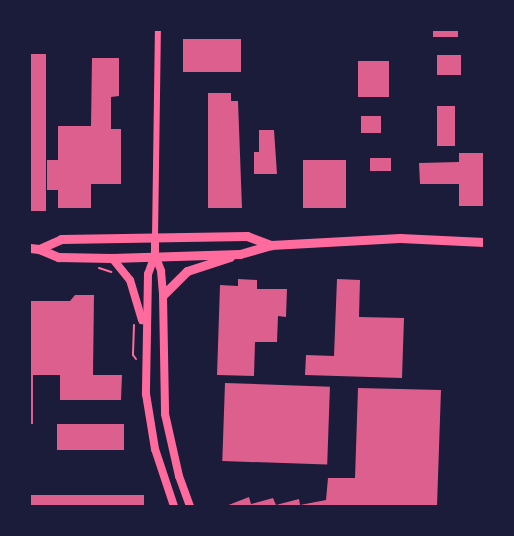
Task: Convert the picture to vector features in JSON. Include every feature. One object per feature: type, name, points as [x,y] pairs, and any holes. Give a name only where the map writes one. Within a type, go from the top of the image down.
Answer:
[{"type":"highway","points":[[35,249],[61,239],[247,236],[272,245]]},
{"type":"highway","points":[[163,295],[187,271],[272,245],[400,238],[484,242]]},
{"type":"highway","points":[[35,249],[58,256],[112,258],[155,255],[240,254]]},
{"type":"main road","points":[[155,238],[155,255],[148,274],[145,342],[146,386],[155,449],[174,506]]},
{"type":"main road","points":[[155,255],[161,271],[163,295],[164,387],[170,442],[190,506]]},
{"type":"main road","points":[[112,258],[130,280],[140,309],[145,342]]},
{"type":"main road","points":[[146,386],[164,387]]},
{"type":"street","points":[[155,238],[158,30]]},
{"type":"path","points":[[94,266],[117,277]]},
{"type":"path","points":[[134,322],[133,355],[137,360]]},
{"type":"building","points":[[433,30],[458,30],[458,37],[433,37]]},
{"type":"building","points":[[183,39],[241,39],[241,72],[183,72]]},
{"type":"building","points":[[30,54],[46,54],[46,211],[30,211]]},
{"type":"building","points":[[437,55],[461,55],[461,75],[437,75]]},
{"type":"building","points":[[92,58],[119,58],[119,96],[111,97],[111,129],[121,129],[121,184],[91,184],[91,208],[58,208],[58,190],[47,190],[47,160],[58,160],[58,126],[91,126]]},
{"type":"building","points":[[358,61],[389,61],[389,97],[358,97]]},
{"type":"building","points":[[208,93],[231,93],[231,101],[238,101],[242,208],[208,208]]},
{"type":"building","points":[[437,106],[455,106],[455,146],[437,146]]},
{"type":"building","points":[[361,116],[381,116],[381,133],[361,133]]},
{"type":"building","points":[[259,130],[274,130],[277,174],[254,174],[254,152],[259,152]]},
{"type":"building","points":[[459,153],[484,153],[484,206],[459,206],[459,184],[420,184],[419,163],[459,162]]},
{"type":"building","points":[[370,158],[391,158],[391,171],[370,171]]},
{"type":"building","points":[[303,160],[346,160],[346,208],[303,208]]},
{"type":"building","points":[[238,279],[257,280],[257,289],[287,289],[286,317],[278,316],[277,342],[255,342],[254,376],[217,375],[220,285],[238,286]]},
{"type":"building","points":[[337,279],[360,280],[359,317],[404,318],[402,378],[305,375],[306,355],[334,356]]},
{"type":"building","points":[[75,295],[94,295],[93,375],[122,375],[121,400],[60,400],[60,375],[33,375],[33,424],[30,424],[30,301],[70,301]]},
{"type":"building","points":[[225,383],[330,387],[327,465],[222,461]]},
{"type":"building","points":[[358,388],[441,390],[437,506],[226,506],[249,497],[251,504],[273,498],[276,505],[299,499],[300,505],[326,500],[328,478],[355,478]]},
{"type":"building","points":[[57,424],[124,424],[124,450],[57,450]]},
{"type":"building","points":[[30,495],[144,495],[144,506],[30,506]]}]
